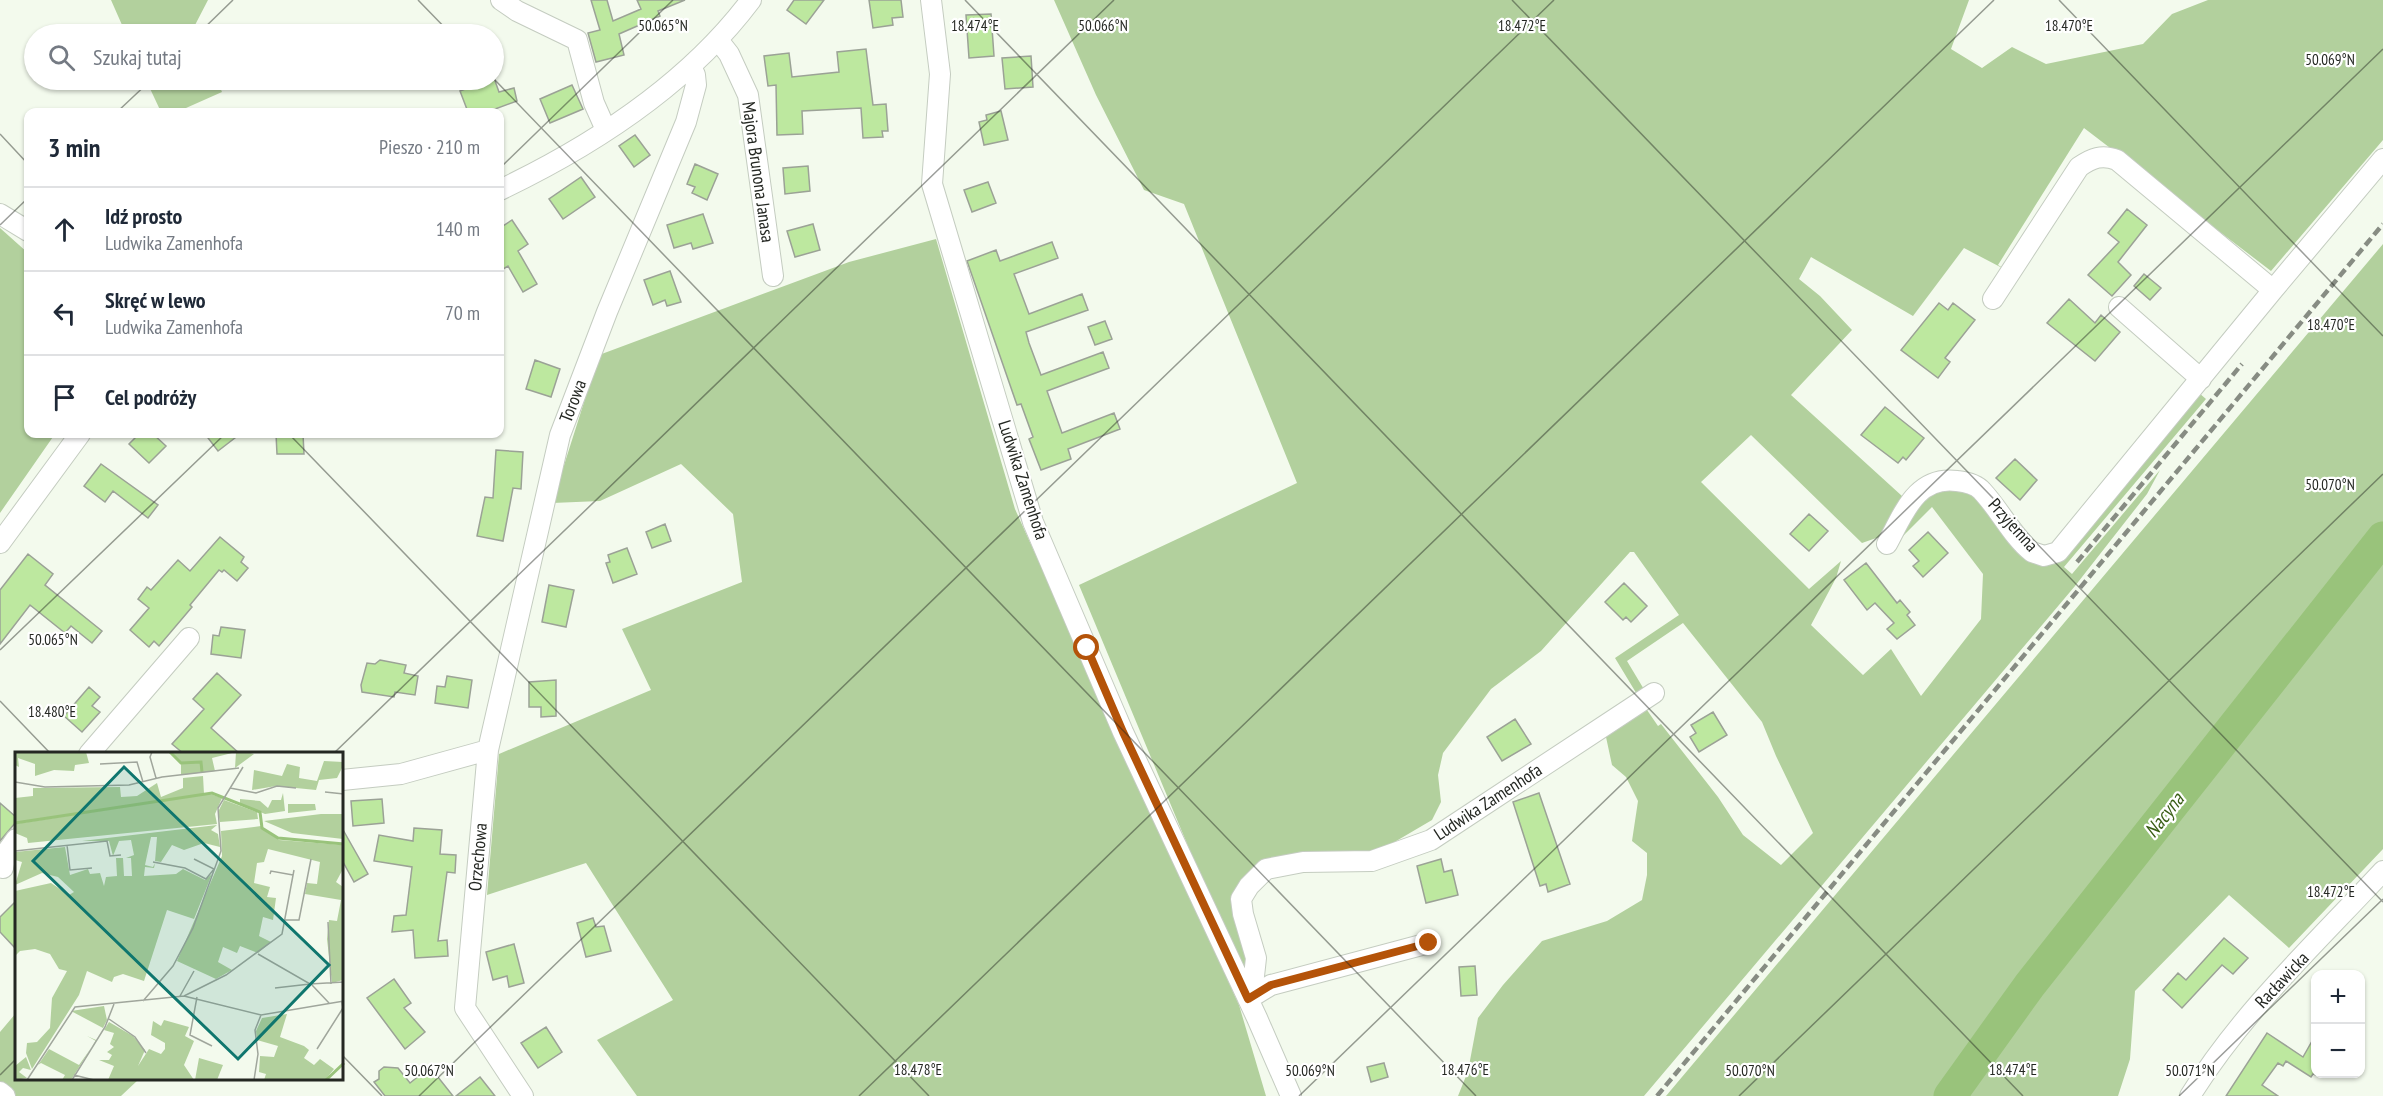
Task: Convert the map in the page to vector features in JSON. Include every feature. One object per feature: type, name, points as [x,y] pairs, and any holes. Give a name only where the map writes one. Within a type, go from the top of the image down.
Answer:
[{"type":"street","points":[[501,0],[517,11],[577,40],[594,103],[606,130]]},
{"type":"street","points":[[504,188],[542,170],[606,130],[691,66],[718,40],[751,0]]},
{"type":"street","name":"Ludwika Zamenhofa","points":[[931,0],[940,74],[932,184],[1033,522],[1123,732],[1291,1096]]},
{"type":"street","name":"Majora Brunona Janasa","points":[[718,40],[729,54],[748,96],[773,276]]},
{"type":"street","name":"Torowa","points":[[488,750],[560,435],[603,323],[686,122],[696,85],[691,66]]},
{"type":"street","points":[[1993,299],[2079,167],[2096,157],[2107,156],[2116,160],[2273,290]]},
{"type":"street","name":"Przyjemna","points":[[1887,544],[1911,499],[1938,481],[1952,480],[1967,483],[1982,490],[2032,552],[2044,556],[2058,552],[2383,159]]},
{"type":"street","points":[[0,214],[24,229]]},
{"type":"street","points":[[2119,308],[2201,379]]},
{"type":"street","points":[[0,543],[77,438]]},
{"type":"street","points":[[91,752],[189,638]]},
{"type":"street","name":"Ludwika Zamenhofa","points":[[1248,999],[1256,958],[1243,914],[1242,899],[1249,886],[1266,869],[1304,862],[1372,861],[1431,840],[1654,693]]},
{"type":"street","points":[[344,780],[401,774],[488,750]]},
{"type":"street","name":"Orzechowa","points":[[488,750],[465,1008],[523,1096]]},
{"type":"street","points":[[7,867],[6,853],[15,840]]},
{"type":"street","name":"Racławicka","points":[[2190,1096],[2217,1055],[2251,1014],[2383,871]]},
{"type":"street","points":[[1248,999],[1271,985],[1429,943]]},
{"type":"street","points":[[0,1092],[5,1096]]},
{"type":"green space","points":[[111,0],[208,0],[196,24],[122,24]]},
{"type":"green space","points":[[1054,0],[1969,0],[1951,49],[1982,68],[2012,47],[2046,64],[2143,44],[2172,14],[2208,0],[2383,0],[2383,140],[2271,271],[2084,128],[1998,265],[2006,270],[1964,248],[1913,316],[1811,257],[1799,279],[1820,296],[1852,330],[1791,395],[1902,496],[1882,536],[1862,543],[1751,435],[1701,482],[1809,589],[1841,561],[1836,578],[1811,625],[1863,675],[1891,649],[1921,696],[1981,619],[1983,574],[1932,507],[1902,537],[1911,507],[1933,490],[1974,491],[2048,562],[2199,393],[2206,399],[2064,567],[2072,574],[2160,470],[2147,494],[2075,586],[1644,1096],[1458,1096],[1468,1071],[1478,1018],[1503,985],[1542,941],[1607,921],[1642,900],[1647,875],[1647,853],[1632,841],[1638,801],[1626,777],[1612,765],[1606,737],[1647,710],[1658,726],[1661,724],[1718,797],[1743,835],[1781,865],[1813,833],[1762,722],[1683,623],[1627,661],[1645,691],[1638,696],[1615,658],[1679,615],[1634,552],[1630,552],[1541,651],[1491,689],[1443,753],[1438,775],[1441,802],[1432,820],[1369,857],[1240,883],[1242,941],[1248,970],[1236,961],[1079,585],[1297,483],[1184,204],[1144,190],[1096,95]]},
{"type":"green space","points":[[151,90],[221,90],[222,92],[186,108],[159,108]]},
{"type":"green space","points":[[0,228],[24,249],[24,438],[52,438],[0,513]]},
{"type":"green space","points":[[936,239],[1015,509],[1239,1005],[1266,1096],[637,1096],[597,1040],[673,1000],[586,863],[487,895],[499,754],[651,690],[622,629],[742,582],[733,514],[681,464],[600,501],[552,503],[599,355],[849,262]]},
{"type":"green space","points":[[2383,244],[2383,529],[2030,977],[1943,1096],[1666,1096]]},
{"type":"green space","points":[[2383,547],[2383,849],[2289,948],[2229,895],[2135,991],[2130,1059],[2118,1096],[1961,1096],[2050,970]]},
{"type":"green space","points":[[15,1014],[15,1081],[137,1081],[121,1096],[14,1096],[0,1085],[0,1032]]},
{"type":"building","points":[[591,0],[607,0],[613,21],[641,9],[637,0],[685,0],[658,11],[660,16],[619,34],[624,55],[596,62],[588,33],[600,30]]},
{"type":"building","points":[[794,0],[824,0],[806,24],[787,10]]},
{"type":"building","points":[[869,0],[901,0],[903,17],[892,18],[893,25],[873,28]]},
{"type":"building","points":[[991,14],[994,56],[969,58],[966,15]]},
{"type":"building","points":[[866,49],[873,105],[886,104],[888,131],[882,131],[883,137],[863,138],[861,108],[802,111],[803,134],[777,135],[776,85],[768,86],[764,56],[789,53],[792,77],[839,72],[837,52]]},
{"type":"building","points":[[1031,56],[1033,87],[1005,89],[1002,58]]},
{"type":"building","points":[[572,85],[583,109],[550,123],[540,99]]},
{"type":"building","points":[[514,88],[517,101],[498,108],[466,108],[460,91],[498,90],[499,92]]},
{"type":"building","points":[[1001,111],[1008,140],[984,145],[979,122],[987,120],[986,115]]},
{"type":"building","points":[[635,135],[650,155],[634,167],[619,146]]},
{"type":"building","points":[[695,164],[718,174],[707,200],[692,193],[695,187],[687,184]]},
{"type":"building","points":[[808,166],[810,191],[785,194],[783,168]]},
{"type":"building","points":[[581,177],[595,197],[563,219],[549,199]]},
{"type":"building","points":[[988,182],[996,203],[972,212],[964,190]]},
{"type":"building","points":[[2127,209],[2147,225],[2118,262],[2131,275],[2112,296],[2088,275],[2119,242],[2108,233]]},
{"type":"building","points":[[703,214],[713,243],[693,249],[691,243],[674,248],[667,225]]},
{"type":"building","points":[[512,220],[528,244],[518,251],[537,284],[523,292],[508,266],[504,268],[504,225]]},
{"type":"building","points":[[813,224],[820,250],[795,257],[787,231]]},
{"type":"building","points":[[1052,242],[1058,258],[1014,274],[1029,314],[1082,294],[1088,310],[1026,332],[1029,343],[1041,375],[1103,352],[1109,368],[1047,391],[1062,433],[1114,413],[1120,429],[1068,449],[1071,459],[1041,470],[1029,439],[1033,437],[1021,404],[1017,405],[967,261],[996,250],[1000,261]]},
{"type":"building","points":[[670,271],[681,302],[667,306],[665,300],[653,305],[644,280]]},
{"type":"building","points":[[2144,274],[2161,288],[2150,300],[2134,286]]},
{"type":"building","points":[[2069,299],[2095,323],[2101,315],[2120,332],[2095,361],[2047,323]]},
{"type":"building","points":[[1939,303],[1948,310],[1953,303],[1975,320],[1945,358],[1950,362],[1938,378],[1901,350]]},
{"type":"building","points":[[1105,321],[1112,339],[1095,345],[1088,327]]},
{"type":"building","points":[[535,360],[560,369],[551,397],[526,389]]},
{"type":"building","points":[[1885,407],[1924,438],[1906,460],[1903,457],[1898,463],[1861,435]]},
{"type":"building","points":[[135,438],[157,438],[166,446],[149,463],[129,444]]},
{"type":"building","points":[[208,438],[235,438],[218,451]]},
{"type":"building","points":[[276,438],[303,438],[304,454],[277,454]]},
{"type":"building","points":[[496,450],[523,452],[521,489],[513,488],[503,541],[477,536],[485,497],[493,498]]},
{"type":"building","points":[[2015,459],[2037,480],[2020,500],[1996,478]]},
{"type":"building","points":[[101,464],[158,505],[148,518],[113,491],[105,502],[84,486]]},
{"type":"building","points":[[1809,514],[1828,531],[1809,551],[1790,534]]},
{"type":"building","points":[[665,524],[671,541],[652,548],[646,532]]},
{"type":"building","points":[[1928,532],[1948,553],[1923,577],[1913,566],[1919,561],[1909,550]]},
{"type":"building","points":[[220,537],[244,557],[241,562],[248,568],[237,581],[224,570],[222,572],[219,570],[159,646],[154,641],[149,647],[130,630],[149,608],[138,599],[147,587],[151,590],[178,560],[190,571]]},
{"type":"building","points":[[627,548],[637,574],[613,583],[606,563],[610,562],[608,555]]},
{"type":"building","points":[[28,554],[53,574],[45,585],[102,631],[92,643],[71,626],[65,633],[30,605],[0,644],[0,590]]},
{"type":"building","points":[[1866,563],[1897,603],[1900,600],[1910,612],[1907,615],[1915,625],[1897,639],[1887,629],[1894,623],[1875,603],[1867,610],[1844,580]]},
{"type":"building","points":[[1624,583],[1647,606],[1631,622],[1626,617],[1623,620],[1605,602]]},
{"type":"building","points":[[549,585],[574,590],[566,627],[542,622]]},
{"type":"building","points":[[221,627],[245,630],[241,658],[211,654],[213,635],[219,636]]},
{"type":"building","points":[[380,660],[406,665],[404,673],[418,676],[415,695],[395,692],[394,697],[362,692],[361,685],[367,663],[375,664]]},
{"type":"building","points":[[217,673],[241,695],[211,728],[238,752],[182,752],[172,744],[204,709],[193,699]]},
{"type":"building","points":[[447,676],[472,680],[468,708],[435,703],[437,686],[445,687]]},
{"type":"building","points":[[556,680],[556,716],[541,717],[541,707],[529,707],[529,682]]},
{"type":"building","points":[[89,687],[100,697],[92,706],[100,712],[82,732],[64,716]]},
{"type":"building","points":[[1713,712],[1727,735],[1699,752],[1690,737],[1696,733],[1691,725]]},
{"type":"building","points":[[1515,719],[1531,744],[1502,761],[1487,737]]},
{"type":"building","points":[[1539,793],[1570,884],[1548,892],[1546,884],[1540,886],[1513,802]]},
{"type":"building","points":[[382,799],[384,823],[353,826],[351,801]]},
{"type":"building","points":[[0,803],[15,816],[15,823],[0,841]]},
{"type":"building","points":[[414,828],[442,830],[440,854],[456,855],[455,873],[447,872],[438,941],[447,940],[448,956],[415,958],[413,930],[392,932],[394,916],[406,915],[412,867],[374,861],[379,835],[413,841]]},
{"type":"building","points":[[344,832],[368,874],[354,882],[344,864]]},
{"type":"building","points":[[1441,859],[1444,872],[1452,870],[1458,895],[1426,903],[1417,866]]},
{"type":"building","points":[[15,902],[15,948],[0,932],[0,917]]},
{"type":"building","points":[[593,918],[596,927],[604,926],[611,951],[586,957],[577,923]]},
{"type":"building","points":[[2224,938],[2248,958],[2233,974],[2222,965],[2182,1008],[2163,990],[2178,973],[2186,980]]},
{"type":"building","points":[[514,944],[524,983],[509,987],[507,976],[493,980],[486,952]]},
{"type":"building","points":[[1475,966],[1477,995],[1461,996],[1459,967]]},
{"type":"building","points":[[394,979],[411,1003],[404,1008],[425,1032],[405,1049],[367,998]]},
{"type":"building","points":[[546,1027],[562,1052],[538,1068],[521,1043]]},
{"type":"building","points":[[2267,1033],[2303,1057],[2311,1043],[2311,1077],[2286,1061],[2283,1066],[2278,1063],[2262,1085],[2278,1096],[2226,1096]]},
{"type":"building","points":[[1384,1063],[1388,1077],[1371,1082],[1367,1067]]},
{"type":"building","points":[[384,1067],[398,1068],[410,1083],[430,1067],[453,1096],[385,1096],[374,1082],[379,1079],[379,1071]]},
{"type":"building","points":[[480,1077],[495,1096],[456,1096]]},
{"type":"waterway","name":"Nacyna","points":[[1950,1096],[2029,986],[2383,538]]},
{"type":"railway","points":[[1657,1096],[2383,224]]},
{"type":"railway","points":[[2077,562],[2242,364]]},
{"type":"route","points":[[1087,648],[1123,732],[1248,999],[1271,985],[1429,943]]}]
